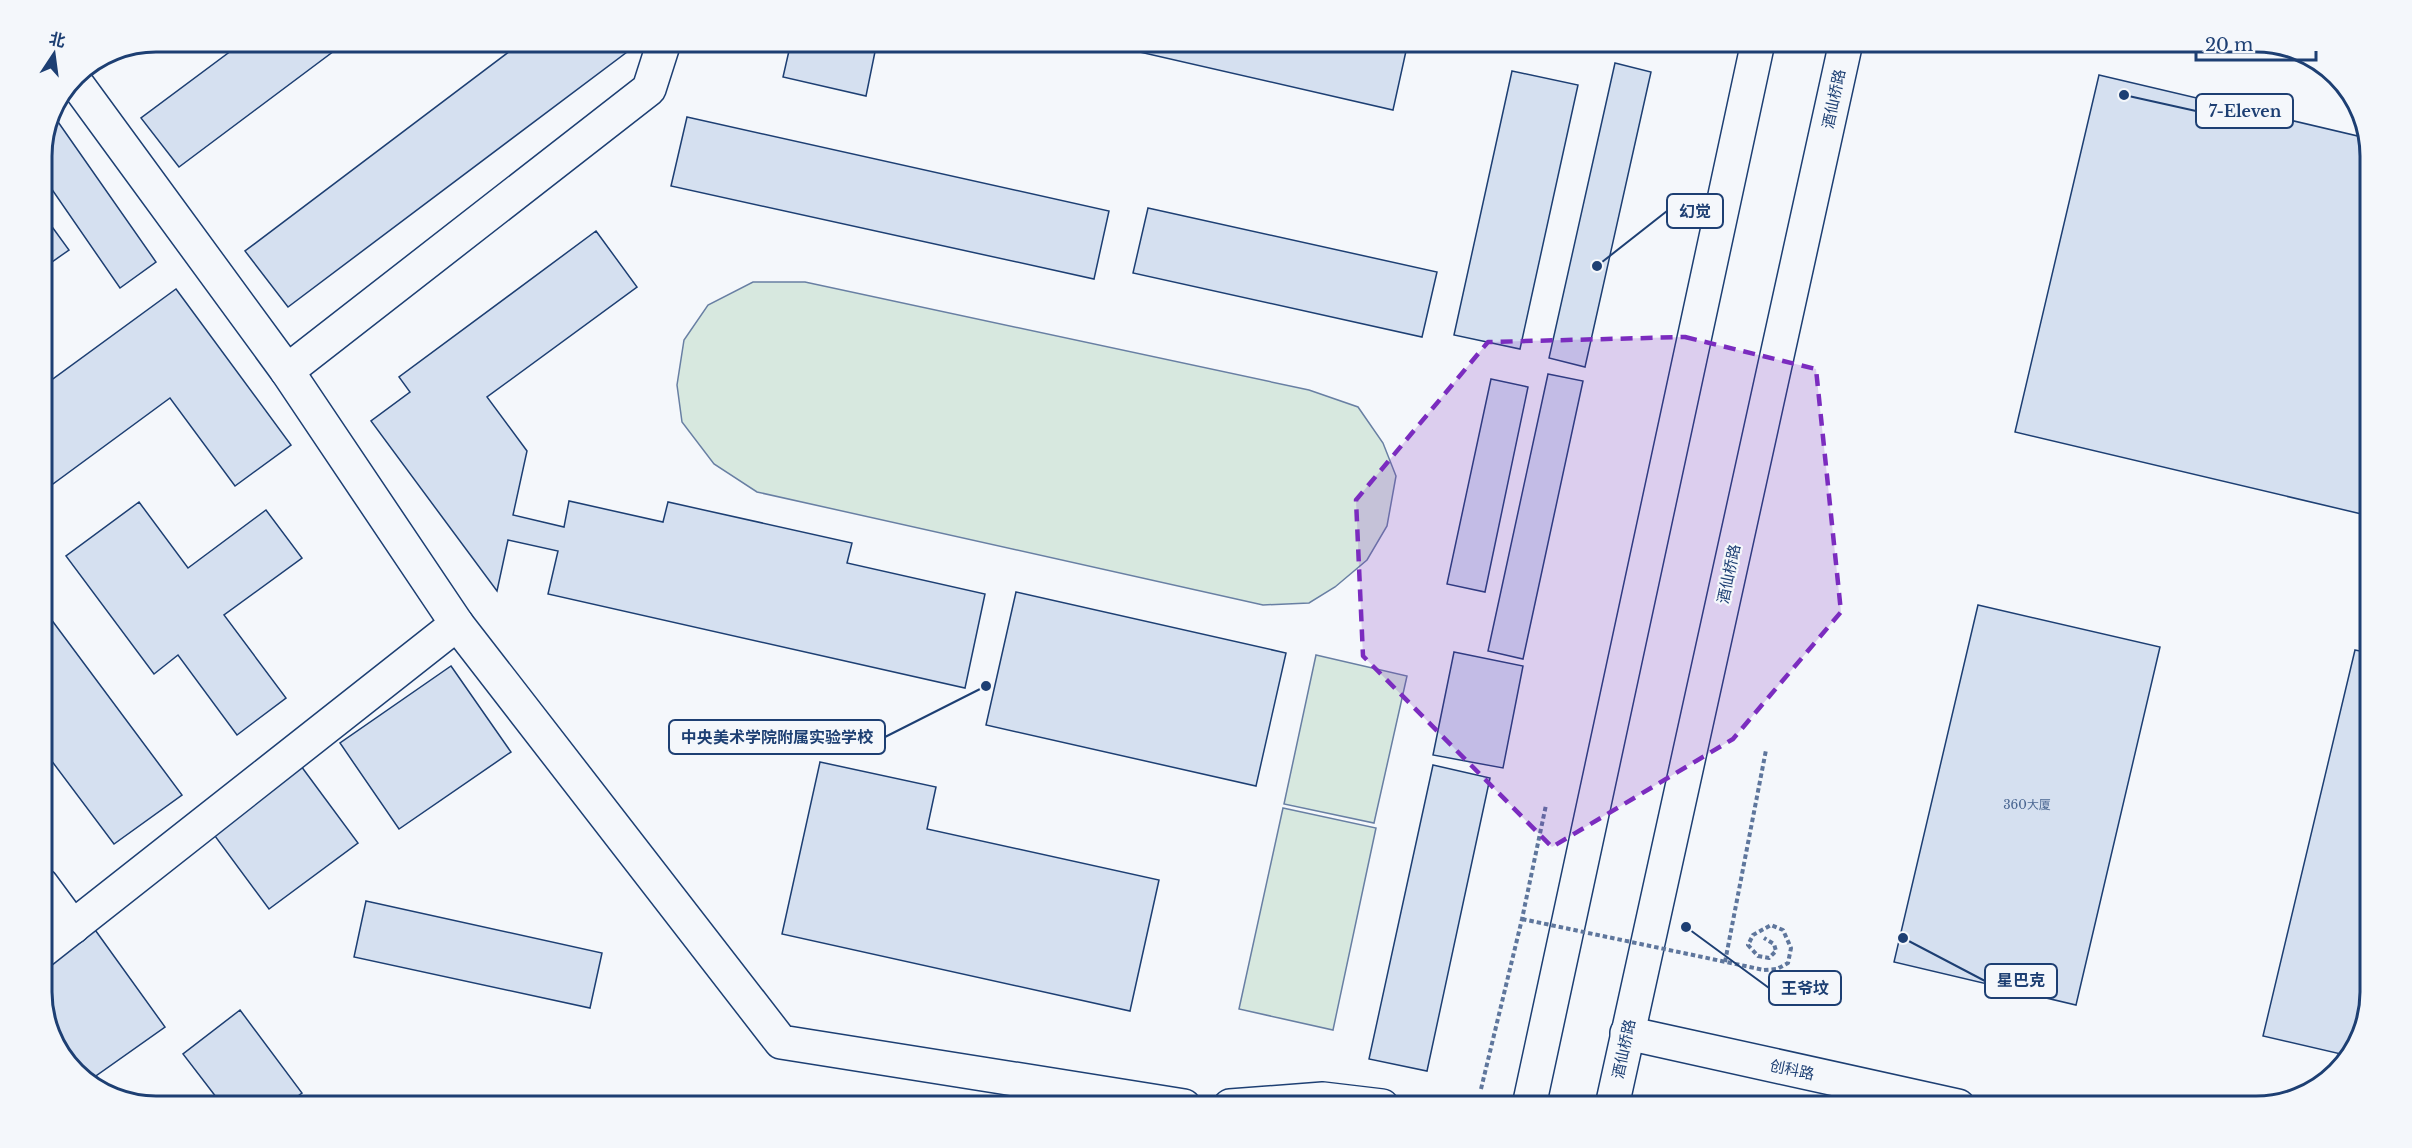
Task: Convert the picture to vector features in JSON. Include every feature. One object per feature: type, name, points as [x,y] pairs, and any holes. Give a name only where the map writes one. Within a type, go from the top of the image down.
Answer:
[{"type":"street","points":[[287,370],[649,89],[661,52]]},
{"type":"street","points":[[1531,1096],[1756,52]]},
{"type":"street","name":"酒仙桥路","points":[[1614,1096],[1844,52]]},
{"type":"street","points":[[79,87],[287,370],[457,624],[781,1042],[1121,1096]]},
{"type":"street","points":[[53,942],[457,624]]},
{"type":"street","points":[[53,900],[73,927]]},
{"type":"street","name":"创科路","points":[[1627,1033],[1913,1096]]},
{"type":"path","points":[[1725,962],[1766,750]]},
{"type":"path","points":[[1481,1089],[1522,919],[1546,805]]},
{"type":"path","points":[[1522,919],[1764,970],[1778,969],[1788,963],[1791,948],[1783,930],[1771,925],[1753,935],[1748,945],[1758,956],[1769,958],[1776,951],[1774,944],[1764,938]]},
{"type":"highlighted area","points":[[1685,337],[1816,369],[1841,612],[1733,739],[1552,847],[1363,656],[1356,500],[1488,342]]},
{"type":"shaded area","points":[[753,282],[805,282],[1309,390],[1358,407],[1383,443],[1396,476],[1387,526],[1367,560],[1335,587],[1309,603],[1263,605],[757,492],[714,464],[682,422],[677,385],[684,340],[708,305]]},
{"type":"shaded area","points":[[1316,655],[1407,676],[1374,823],[1284,804]]},
{"type":"shaded area","points":[[1283,808],[1376,828],[1333,1030],[1239,1009]]},
{"type":"building","points":[[230,52],[333,52],[179,167],[141,118]]},
{"type":"building","points":[[509,52],[627,52],[288,307],[245,251]]},
{"type":"building","points":[[789,52],[875,52],[866,96],[783,77]]},
{"type":"building","points":[[1140,52],[1406,52],[1393,110]]},
{"type":"building","points":[[1615,63],[1651,72],[1585,367],[1549,358]]},
{"type":"building","points":[[1512,71],[1578,85],[1520,349],[1454,335]]},
{"type":"building","points":[[2099,75],[2357,136],[2359,150],[2359,513],[2015,432]]},
{"type":"building","points":[[687,117],[1109,211],[1094,279],[671,186]]},
{"type":"building","points":[[59,123],[156,262],[120,288],[53,191],[53,150]]},
{"type":"building","points":[[1148,208],[1437,272],[1422,337],[1133,273]]},
{"type":"building","points":[[53,228],[69,250],[53,261]]},
{"type":"building","points":[[596,231],[637,287],[487,397],[527,451],[513,515],[564,527],[569,501],[663,522],[668,502],[852,543],[847,563],[985,594],[965,688],[548,594],[558,551],[508,540],[497,591],[371,421],[410,392],[399,377]]},
{"type":"building","points":[[176,289],[291,445],[235,486],[170,398],[53,484],[53,379]]},
{"type":"building","points":[[1548,374],[1583,381],[1523,659],[1488,651]]},
{"type":"building","points":[[1491,379],[1528,387],[1485,592],[1447,584]]},
{"type":"building","points":[[139,502],[188,568],[266,510],[302,558],[224,615],[286,698],[237,735],[178,655],[154,674],[66,556]]},
{"type":"building","points":[[1016,592],[1286,653],[1256,786],[986,725]]},
{"type":"building","points":[[1978,605],[2160,647],[2076,1005],[1894,962]]},
{"type":"building","points":[[53,622],[182,795],[114,844],[53,763]]},
{"type":"building","points":[[2355,650],[2360,651],[2360,991],[2357,1012],[2352,1031],[2339,1054],[2263,1036]]},
{"type":"building","points":[[1454,652],[1523,666],[1503,768],[1433,755]]},
{"type":"building","points":[[451,666],[511,752],[399,829],[340,743]]},
{"type":"building","points":[[820,762],[936,787],[927,829],[1159,880],[1130,1011],[782,934]]},
{"type":"building","points":[[1433,765],[1490,778],[1427,1071],[1369,1059]]},
{"type":"building","points":[[301,766],[358,843],[269,909],[212,832]]},
{"type":"building","points":[[366,901],[602,953],[590,1008],[354,957]]},
{"type":"building","points":[[93,927],[165,1027],[96,1076],[74,1055],[60,1031],[53,998],[53,956]]},
{"type":"building","points":[[240,1010],[302,1093],[298,1096],[215,1096],[183,1054]]},
{"type":"place","name":"7-Eleven","points":[[2124,95]]},
{"type":"place","name":"幻觉","points":[[1597,266]]},
{"type":"place","name":"中央美术学院附属实验学校","points":[[986,686]]},
{"type":"place","name":"王爷坟","points":[[1686,927]]},
{"type":"place","name":"星巴克","points":[[1903,938]]}]
